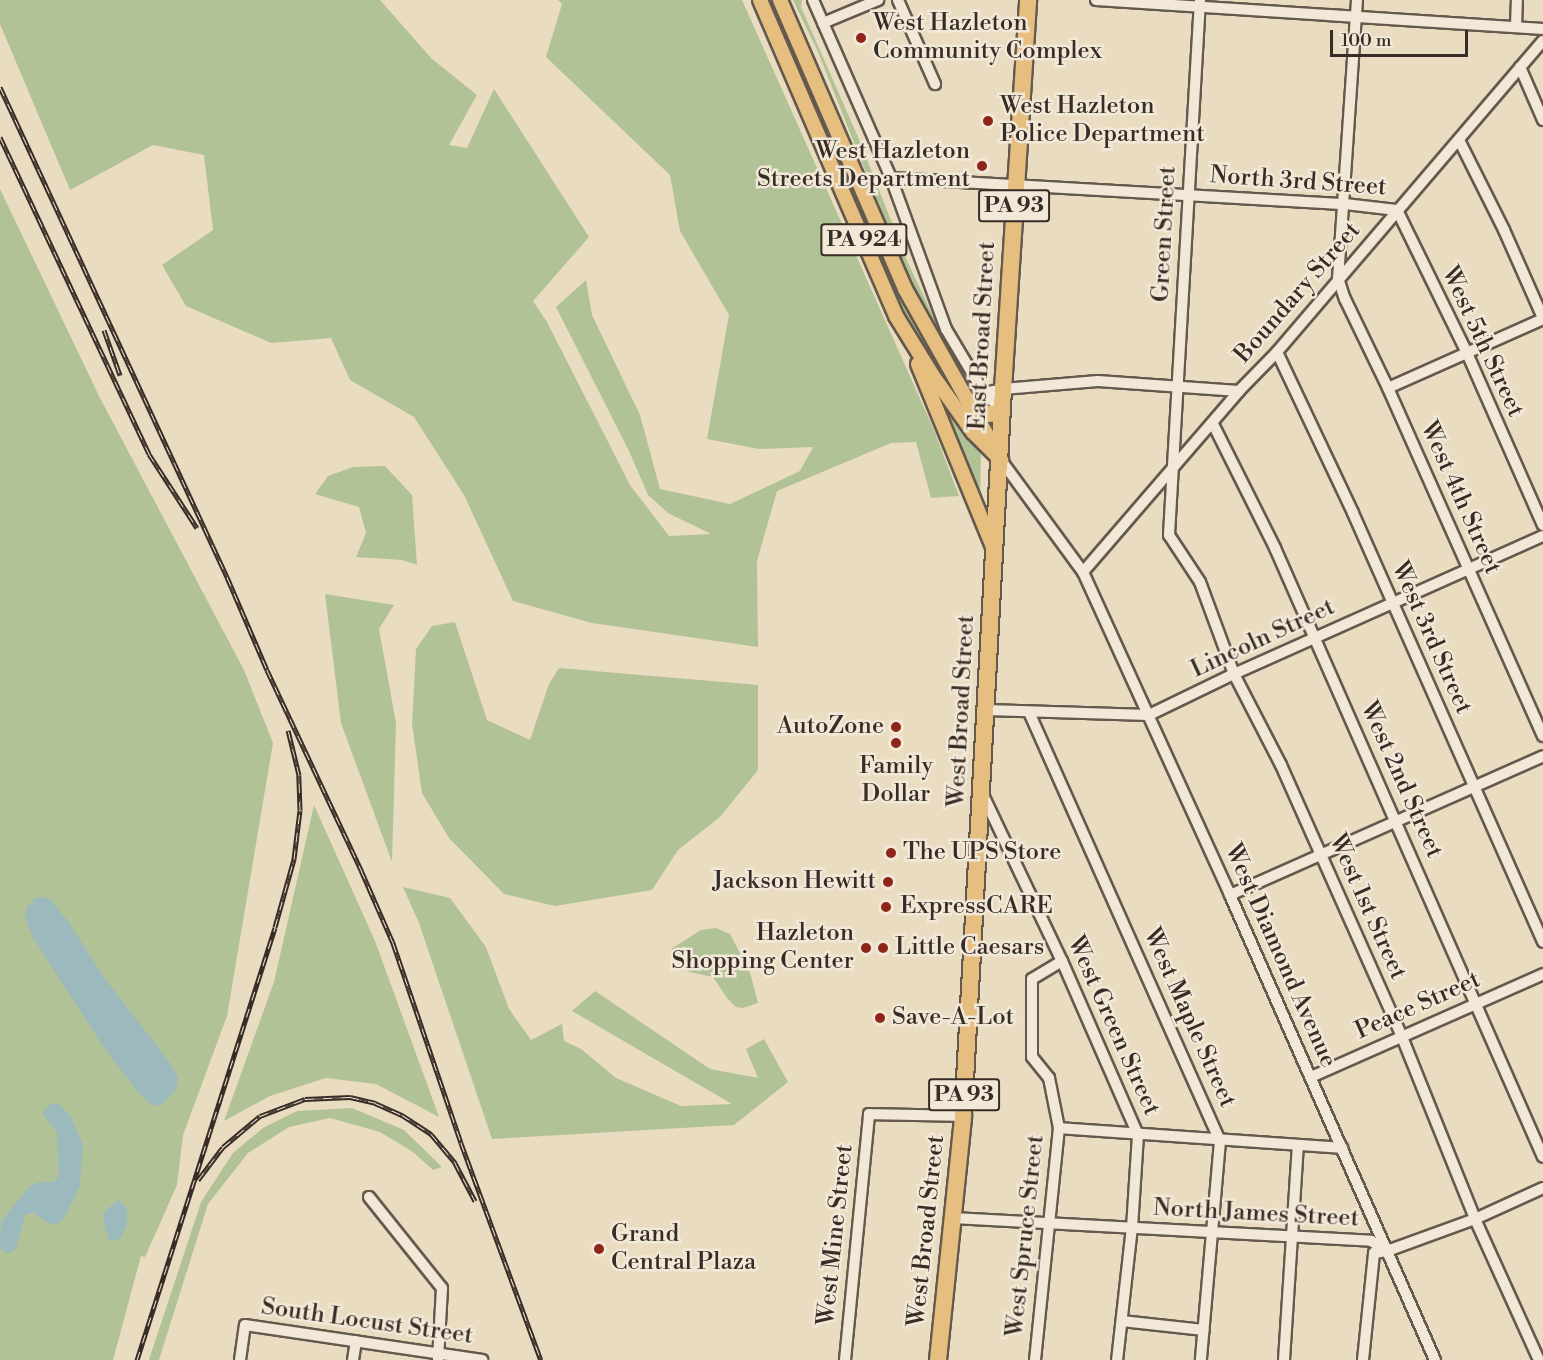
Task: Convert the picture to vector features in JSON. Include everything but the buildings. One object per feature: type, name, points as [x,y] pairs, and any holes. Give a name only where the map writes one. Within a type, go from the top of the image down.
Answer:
[{"type":"highway","name":"East Broad Street","points":[[1001,460],[1003,389],[1028,0]]},
{"type":"highway","points":[[975,415],[1002,411]]},
{"type":"highway","name":"West Broad Street","points":[[938,1360],[963,1116],[1001,460]]},
{"type":"main road","name":"PA 924","points":[[760,0],[896,316],[933,376],[973,432],[1001,460]]},
{"type":"main road","name":"PA 924","points":[[780,0],[905,289],[975,415]]},
{"type":"main road","points":[[896,316],[994,550]]},
{"type":"main road","points":[[975,415],[1001,460]]},
{"type":"street","points":[[813,0],[891,178],[946,329],[984,393],[1002,411]]},
{"type":"street","points":[[823,23],[879,0]]},
{"type":"street","points":[[898,0],[935,84]]},
{"type":"street","points":[[1096,0],[1200,3],[1543,29]]},
{"type":"street","points":[[1338,278],[1345,204],[1357,0]]},
{"type":"street","points":[[1516,26],[1517,0]]},
{"type":"street","name":"Green Street","points":[[1172,471],[1200,3]]},
{"type":"street","name":"Boundary Street","points":[[1083,572],[1239,392],[1277,352],[1543,41]]},
{"type":"street","points":[[1520,67],[1539,102],[1543,120]]},
{"type":"street","points":[[1389,388],[1543,318],[1504,230],[1459,140]]},
{"type":"street","name":"North 3rd Street","points":[[891,178],[1345,204],[1397,210]]},
{"type":"street","name":"West 5th Street","points":[[1397,210],[1467,353],[1543,525]]},
{"type":"street","name":"West 4th Street","points":[[1338,278],[1345,299],[1389,388],[1543,736]]},
{"type":"street","name":"West 3rd Street","points":[[1277,352],[1393,603],[1543,942]]},
{"type":"street","points":[[984,393],[1003,389],[1098,381],[1239,392]]},
{"type":"street","name":"West 2nd Street","points":[[1213,424],[1275,548],[1543,1157]]},
{"type":"street","name":"West Diamond Avenue","points":[[1001,460],[1083,572],[1230,895],[1435,1360]]},
{"type":"street","name":"West 1st Street","points":[[1172,471],[1169,535],[1200,582],[1234,674],[1281,765],[1402,1037],[1475,1219],[1539,1360]]},
{"type":"street","name":"Lincoln Street","points":[[987,710],[1149,715],[1234,674],[1543,536]]},
{"type":"street","name":"West Maple Street","points":[[1029,712],[1220,1141],[1201,1360]]},
{"type":"street","points":[[1230,895],[1543,756]]},
{"type":"street","name":"West Green Street","points":[[983,795],[1062,961],[1138,1135],[1132,1227],[1118,1360]]},
{"type":"street","name":"West Spruce Street","points":[[1035,1360],[1059,1128],[1049,1078],[1032,1057],[1032,979],[1062,961]]},
{"type":"street","name":"Peace Street","points":[[1311,1077],[1543,974]]},
{"type":"street","name":"West Mine Street","points":[[845,1360],[869,1114],[963,1116]]},
{"type":"street","points":[[1059,1128],[1342,1148]]},
{"type":"street","points":[[1284,1360],[1298,1146]]},
{"type":"street","name":"North James Street","points":[[952,1218],[1211,1230],[1371,1241],[1387,1251],[1475,1219],[1543,1188]]},
{"type":"street","points":[[369,1197],[442,1288],[438,1357]]},
{"type":"street","points":[[1363,1360],[1374,1253],[1387,1251]]},
{"type":"street","points":[[1122,1321],[1204,1330]]},
{"type":"street","name":"South Locust Street","points":[[240,1360],[245,1325],[356,1341],[438,1357],[482,1360]]},
{"type":"street","points":[[353,1360],[356,1341]]},
{"type":"green space","points":[[0,0],[380,0],[432,59],[477,95],[449,145],[467,148],[494,89],[589,237],[533,301],[547,322],[630,485],[669,536],[711,534],[668,513],[648,495],[629,451],[556,307],[586,280],[592,315],[640,415],[660,489],[730,504],[800,471],[813,447],[759,449],[707,439],[729,315],[680,231],[670,175],[546,57],[562,4],[558,0],[742,0],[934,430],[959,496],[931,498],[916,442],[891,443],[777,491],[757,561],[758,647],[592,623],[513,601],[464,495],[414,417],[350,380],[331,338],[271,343],[186,306],[162,265],[213,230],[204,155],[153,145],[70,190],[0,24]]},
{"type":"green space","points":[[766,0],[772,0],[883,258],[956,398],[938,373],[900,304]]},
{"type":"green space","points":[[793,0],[802,0],[801,7],[858,137],[908,263],[957,366],[974,393],[972,396],[937,337],[893,241],[818,52]]},
{"type":"green space","points":[[0,189],[100,398],[244,670],[273,743],[227,1016],[183,1135],[177,1185],[145,1257],[141,1256],[113,1360],[0,1360]]},
{"type":"green space","points":[[938,394],[981,454],[980,500],[935,396]]},
{"type":"green space","points":[[385,466],[412,495],[417,565],[402,560],[356,557],[366,533],[359,507],[315,494],[328,476],[353,467]]},
{"type":"green space","points":[[325,594],[394,605],[379,629],[396,723],[392,862],[341,723]]},
{"type":"green space","points":[[455,622],[487,720],[530,740],[549,684],[559,668],[758,685],[758,770],[720,817],[678,850],[652,890],[555,906],[504,894],[449,838],[422,793],[412,724],[416,649],[432,626]]},
{"type":"green space","points":[[314,805],[375,941],[439,1117],[376,1084],[326,1078],[270,1096],[224,1121],[274,982]]},
{"type":"green space","points":[[403,887],[450,898],[486,947],[509,1009],[531,1040],[562,1024],[564,1041],[581,1049],[616,1078],[681,1106],[732,1104],[572,1011],[595,991],[710,1069],[758,1078],[746,1049],[764,1039],[788,1082],[734,1125],[492,1139],[419,923]]},
{"type":"green space","points":[[716,928],[730,934],[750,972],[758,1003],[743,1008],[736,1007],[713,977],[686,971],[671,949],[701,930]]},
{"type":"green space","points":[[352,1108],[404,1130],[442,1167],[433,1170],[413,1152],[380,1132],[330,1118],[289,1127],[248,1153],[208,1204],[159,1360],[149,1360],[201,1202],[233,1153],[263,1128],[297,1111]]},
{"type":"water","points":[[35,898],[50,899],[67,920],[106,980],[170,1063],[178,1078],[176,1089],[161,1106],[151,1104],[138,1092],[102,1045],[32,936],[25,917],[27,907]]},
{"type":"water","points":[[51,1104],[59,1104],[70,1115],[83,1145],[80,1186],[64,1218],[57,1224],[48,1223],[33,1212],[25,1215],[16,1249],[8,1254],[0,1248],[1,1222],[29,1187],[38,1182],[54,1182],[59,1176],[57,1132],[42,1113]]},
{"type":"water","points":[[118,1200],[127,1208],[127,1225],[119,1240],[109,1240],[103,1221],[105,1211]]},
{"type":"railway","points":[[0,87],[227,577],[267,670],[393,943],[461,1143],[541,1360]]},
{"type":"railway","points":[[0,137],[149,454],[197,528]]},
{"type":"railway","points":[[104,330],[120,375]]},
{"type":"railway","points":[[137,1360],[275,927],[294,859],[300,810],[299,775],[288,730]]},
{"type":"railway","points":[[198,1180],[223,1147],[260,1116],[305,1099],[350,1097],[375,1103],[402,1115],[431,1134],[455,1163],[475,1201]]},
{"type":"place","name":"West Hazleton Community Complex","points":[[861,38]]},
{"type":"place","name":"West Hazleton Police Department","points":[[988,121]]},
{"type":"place","name":"West Hazleton Streets Department","points":[[982,166]]},
{"type":"place","name":"AutoZone","points":[[896,727]]},
{"type":"place","name":"Family Dollar","points":[[896,743]]},
{"type":"place","name":"The UPS Store","points":[[891,853]]},
{"type":"place","name":"Jackson Hewitt","points":[[888,882]]},
{"type":"place","name":"ExpressCARE","points":[[886,907]]},
{"type":"place","name":"Hazleton Shopping Center","points":[[866,948]]},
{"type":"place","name":"Little Caesars","points":[[883,948]]},
{"type":"place","name":"Save-A-Lot","points":[[880,1018]]},
{"type":"place","name":"Grand Central Plaza","points":[[599,1249]]}]
